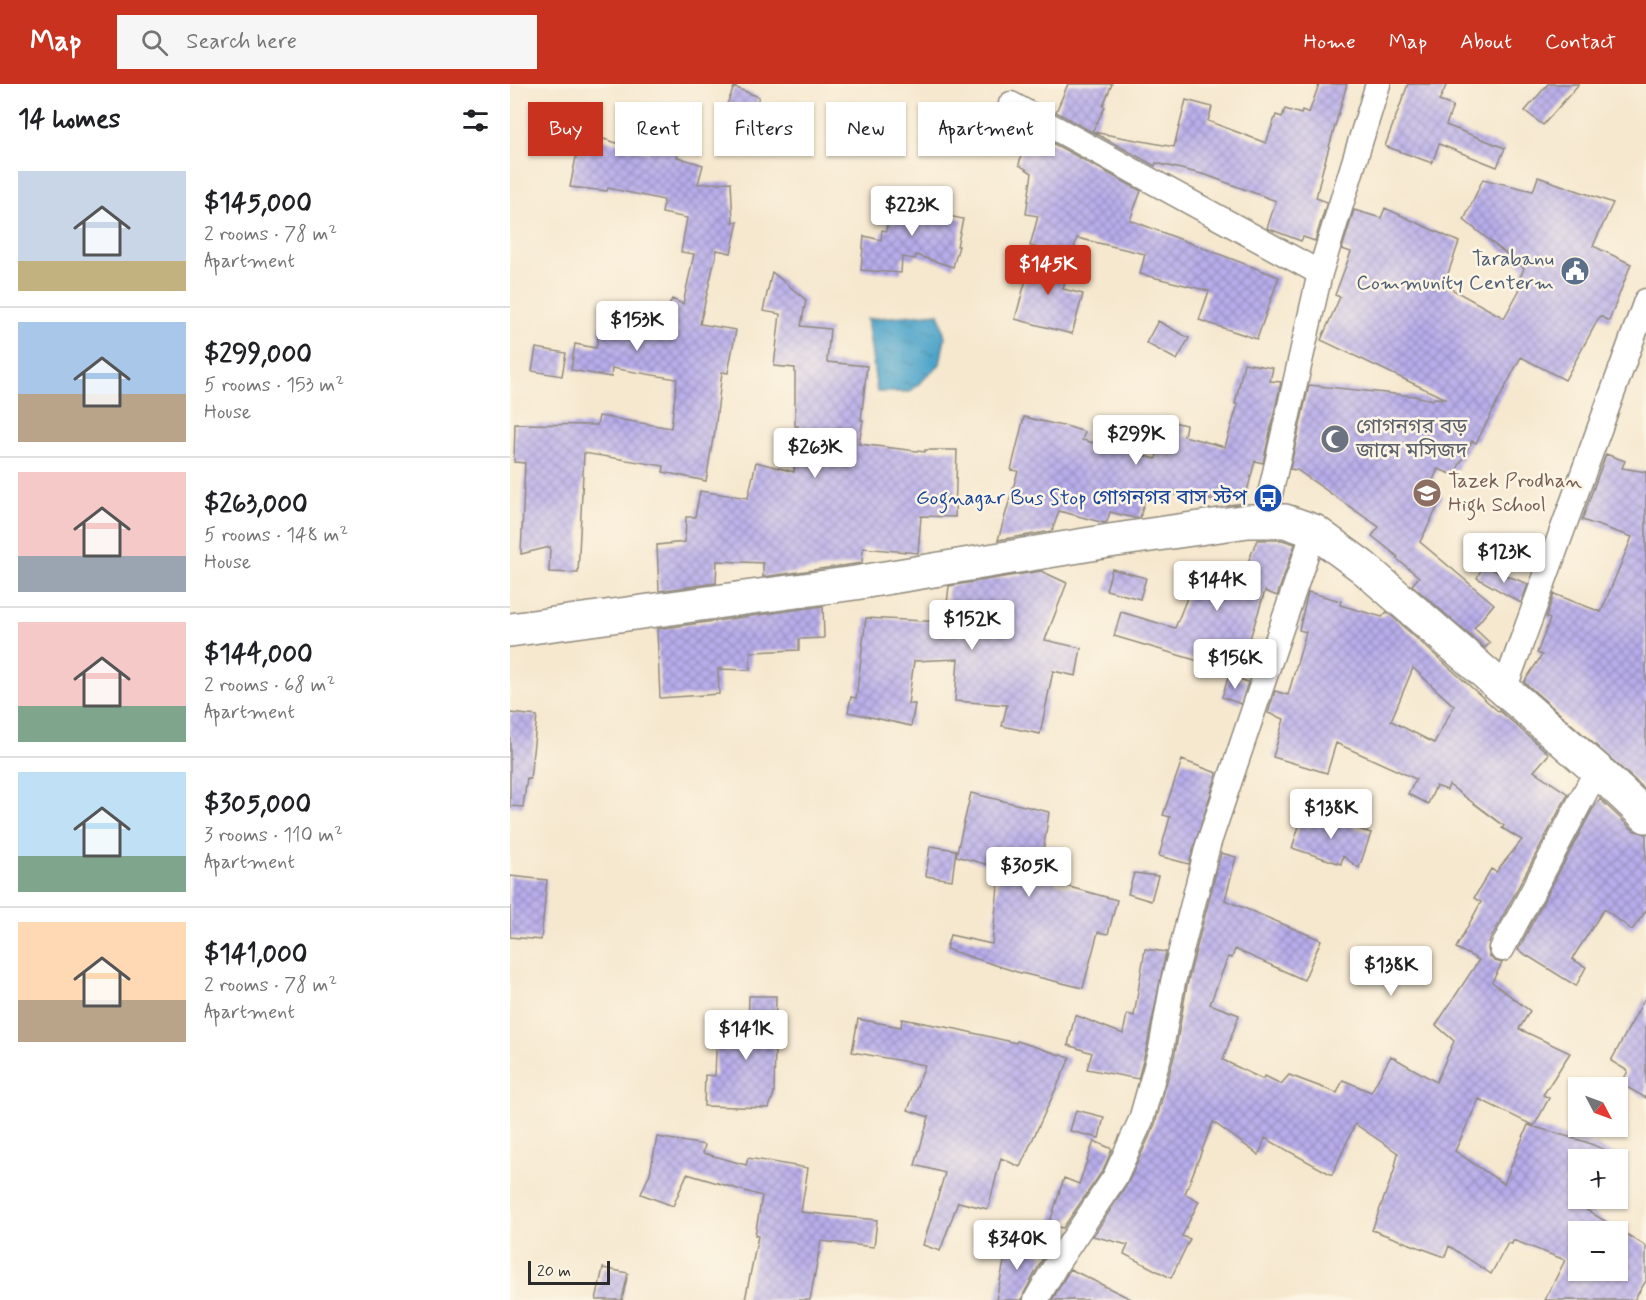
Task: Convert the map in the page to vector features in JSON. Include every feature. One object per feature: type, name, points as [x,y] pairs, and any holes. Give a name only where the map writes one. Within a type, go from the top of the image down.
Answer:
[{"type":"main road","points":[[510,630],[855,583],[1109,541],[1248,521],[1285,520],[1314,531],[1364,567],[1597,770],[1646,816]]},
{"type":"street","points":[[1264,521],[1320,273],[1378,84]]},
{"type":"street","points":[[1055,128],[1320,273]]},
{"type":"street","points":[[1504,690],[1646,301]]},
{"type":"street","points":[[1036,1300],[1057,1263],[1115,1177],[1141,1120],[1161,1049],[1173,982],[1208,845],[1314,531]]},
{"type":"street","points":[[1502,949],[1597,770]]},
{"type":"water","points":[[939,313],[945,337],[940,364],[910,392],[877,392],[867,319]]},
{"type":"building","points":[[1068,84],[1112,84],[1103,106],[1105,107],[1092,132],[1056,112]]},
{"type":"building","points":[[1319,84],[1347,84],[1316,198],[1327,202],[1315,241],[1303,237],[1301,241],[1267,228],[1276,201],[1206,175],[1156,163],[1155,166],[1093,132],[1174,147],[1186,100],[1212,107],[1208,121],[1266,143],[1276,115],[1282,117],[1285,109],[1301,114],[1302,110],[1309,113]]},
{"type":"building","points":[[1408,84],[1447,84],[1439,101],[1453,106],[1446,125],[1505,148],[1497,167],[1439,144],[1432,163],[1385,146]]},
{"type":"building","points":[[1548,84],[1579,84],[1543,125],[1525,111]]},
{"type":"building","points":[[734,87],[759,97],[757,102],[728,102]]},
{"type":"building","points":[[603,139],[615,142],[615,156],[677,156],[703,165],[698,184],[731,182],[733,222],[738,222],[731,253],[717,250],[700,324],[736,330],[728,373],[722,372],[706,481],[663,472],[664,466],[584,453],[578,573],[549,572],[550,547],[521,554],[525,463],[514,462],[515,424],[597,425],[599,416],[671,428],[677,379],[612,368],[611,377],[571,370],[575,344],[596,348],[603,309],[663,319],[672,299],[683,304],[694,254],[681,252],[687,218],[662,213],[664,200],[608,188],[607,191],[570,187],[576,156],[603,156]]},
{"type":"building","points":[[1055,144],[1141,191],[1130,220],[1279,277],[1257,339],[1199,320],[1209,291],[1140,274],[1145,254],[1077,238],[1072,256],[1030,246],[1038,216],[1026,214],[1032,173],[1019,165],[1021,156],[1055,156]]},
{"type":"building","points":[[1538,177],[1613,203],[1593,246],[1631,264],[1609,321],[1600,316],[1565,380],[1521,357],[1476,443],[1472,441],[1454,475],[1438,469],[1429,489],[1443,496],[1420,542],[1494,604],[1474,628],[1490,643],[1485,648],[1412,585],[1419,577],[1372,536],[1379,527],[1297,470],[1290,469],[1309,385],[1433,400],[1434,398],[1446,399],[1321,340],[1340,297],[1335,295],[1351,252],[1342,249],[1354,210],[1381,218],[1385,208],[1459,242],[1444,285],[1504,318],[1525,280],[1520,278],[1524,268],[1464,220],[1483,179],[1533,191]]},
{"type":"building","points":[[893,194],[927,201],[925,211],[963,219],[953,267],[916,255],[915,259],[902,257],[901,273],[861,270],[864,236],[881,240],[882,230],[886,231]]},
{"type":"building","points":[[1029,249],[1068,271],[1063,289],[1083,294],[1072,334],[1015,319],[1027,276],[1022,274]]},
{"type":"building","points":[[772,272],[806,300],[801,326],[830,329],[827,362],[867,366],[859,444],[925,452],[925,450],[957,450],[955,517],[921,516],[918,553],[863,548],[862,563],[763,577],[763,563],[717,561],[716,583],[659,591],[657,545],[685,542],[686,517],[695,517],[700,491],[748,498],[756,462],[794,472],[798,426],[795,426],[795,368],[774,366],[780,314],[763,311]]},
{"type":"building","points":[[1158,321],[1189,338],[1177,360],[1146,343]]},
{"type":"building","points":[[536,348],[566,353],[562,376],[532,371]]},
{"type":"building","points":[[1244,363],[1273,368],[1270,381],[1281,382],[1263,463],[1255,461],[1244,503],[1228,505],[1207,499],[1147,491],[1140,518],[1110,512],[1107,522],[1104,523],[1059,511],[1052,531],[998,540],[1018,471],[1011,470],[1024,417],[1085,432],[1082,440],[1156,459],[1164,420],[1186,425],[1184,436],[1225,447],[1238,404],[1235,404]]},
{"type":"building","points":[[1606,454],[1625,461],[1622,468],[1646,472],[1646,790],[1524,682],[1542,655],[1537,653],[1550,619],[1546,617],[1554,594],[1601,612],[1632,537],[1582,520]]},
{"type":"building","points":[[1257,540],[1282,540],[1295,544],[1277,596],[1265,591],[1239,673],[1114,636],[1121,612],[1175,628],[1199,568],[1239,584]]},
{"type":"building","points":[[1483,566],[1528,584],[1521,603],[1477,578]]},
{"type":"building","points":[[1112,569],[1146,578],[1140,599],[1106,590]]},
{"type":"building","points":[[1041,571],[1067,583],[1045,640],[1081,648],[1076,676],[1053,671],[1040,734],[1002,726],[1007,705],[955,701],[958,659],[914,661],[908,704],[915,704],[911,726],[848,712],[851,697],[856,698],[866,618],[945,622],[949,586]]},
{"type":"building","points":[[1308,592],[1341,601],[1340,605],[1382,617],[1387,612],[1549,754],[1534,771],[1568,794],[1489,942],[1488,949],[1490,957],[1502,963],[1492,982],[1530,1011],[1519,1029],[1570,1053],[1543,1095],[1549,1098],[1534,1126],[1479,1099],[1455,1151],[1504,1184],[1528,1125],[1603,1149],[1568,1149],[1568,1209],[1585,1209],[1605,1221],[1568,1221],[1568,1281],[1628,1281],[1628,1235],[1646,1246],[1646,1281],[1634,1300],[1545,1300],[1565,1260],[1513,1240],[1512,1244],[1508,1243],[1491,1274],[1449,1246],[1445,1257],[1372,1230],[1394,1171],[1398,1153],[1355,1124],[1332,1175],[1265,1138],[1259,1155],[1213,1122],[1185,1194],[1199,1201],[1182,1236],[1190,1239],[1171,1278],[1124,1254],[1128,1245],[1093,1236],[1128,1183],[1155,1124],[1175,1053],[1187,985],[1221,853],[1236,857],[1225,900],[1321,940],[1304,980],[1235,949],[1232,958],[1228,957],[1210,1004],[1239,1015],[1223,1060],[1262,1079],[1265,1076],[1281,1084],[1289,1075],[1337,1093],[1343,1080],[1371,1092],[1391,1056],[1436,1082],[1454,1041],[1436,1025],[1479,960],[1456,948],[1481,902],[1474,898],[1491,869],[1496,872],[1522,840],[1502,828],[1504,826],[1449,785],[1447,790],[1436,786],[1428,804],[1408,794],[1416,779],[1336,743],[1327,773],[1273,757],[1284,719],[1268,713],[1275,691],[1288,695],[1306,632],[1299,630]],"holes":[[[1413,668],[1454,706],[1434,743],[1391,721]]]},
{"type":"building","points":[[823,606],[824,638],[799,639],[799,650],[751,652],[750,670],[718,669],[719,694],[660,698],[657,629]]},
{"type":"building","points":[[1229,675],[1248,682],[1241,704],[1222,697]]},
{"type":"building","points":[[510,713],[537,716],[530,779],[527,778],[523,807],[510,806]]},
{"type":"building","points":[[1182,760],[1217,773],[1189,864],[1159,856],[1170,817],[1163,815]]},
{"type":"building","points":[[971,793],[1049,812],[1040,873],[1057,876],[1055,883],[1117,900],[1108,934],[1098,932],[1083,988],[1017,972],[946,949],[950,935],[992,944],[1000,868],[956,856]]},
{"type":"building","points":[[1600,799],[1633,830],[1646,834],[1646,911],[1632,930],[1604,909],[1572,959],[1586,967],[1576,986],[1518,950]]},
{"type":"building","points":[[1304,811],[1371,833],[1359,868],[1343,856],[1341,864],[1292,848]]},
{"type":"building","points":[[930,846],[956,850],[952,880],[926,876]]},
{"type":"building","points":[[1134,873],[1158,876],[1151,901],[1128,894]]},
{"type":"building","points":[[510,876],[547,880],[541,940],[510,937]]},
{"type":"building","points":[[1145,949],[1166,952],[1138,1079],[1087,1069],[1092,1053],[1068,1045],[1075,1015],[1123,1034],[1127,1014],[1134,1016]]},
{"type":"building","points":[[749,996],[776,996],[774,1093],[769,1108],[704,1106],[705,1075],[715,1076],[717,1028],[748,1029]]},
{"type":"building","points":[[1646,996],[1646,1098],[1628,1088],[1628,1077],[1625,1077],[1628,1071],[1611,1061]]},
{"type":"building","points":[[858,1019],[901,1027],[902,1019],[1016,1043],[1017,1041],[1070,1058],[1020,1167],[1001,1158],[988,1209],[958,1202],[940,1251],[923,1245],[945,1173],[915,1165],[929,1117],[908,1110],[925,1065],[852,1052]]},
{"type":"building","points":[[1076,1110],[1104,1117],[1099,1138],[1070,1131]]},
{"type":"building","points":[[657,1137],[705,1145],[703,1153],[746,1165],[748,1158],[808,1168],[801,1212],[877,1220],[874,1247],[821,1241],[810,1300],[745,1300],[758,1236],[755,1235],[762,1196],[687,1174],[673,1206],[641,1194],[650,1173]]},
{"type":"building","points":[[1094,1141],[1112,1149],[1103,1170],[1063,1228],[1049,1225],[1064,1178],[1079,1184]]},
{"type":"building","points":[[1009,1238],[1044,1256],[1022,1300],[996,1300]]},
{"type":"building","points":[[603,1268],[628,1273],[622,1300],[596,1300]]},
{"type":"building","points":[[1070,1269],[1133,1300],[1052,1300]]},
{"type":"place","name":"Tarabanu Community Centerm","points":[[1575,271]]},
{"type":"place","name":"গোগনগর বড় জামে মসিজদ","points":[[1335,439]]},
{"type":"place","name":"Tazek Prodhan High School","points":[[1427,493]]},
{"type":"place","name":"Gognagar Bus Stop গোগনগর বাস স্টপ","points":[[1268,498]]}]
